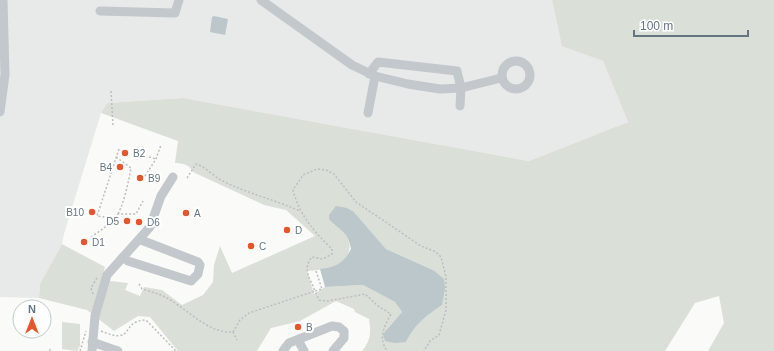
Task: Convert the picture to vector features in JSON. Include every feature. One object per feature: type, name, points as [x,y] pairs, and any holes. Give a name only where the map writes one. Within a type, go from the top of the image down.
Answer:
[{"type":"street","points":[[100,11],[175,12],[179,0]]},
{"type":"street","points":[[261,0],[343,59],[372,75],[430,87],[461,88],[501,78]]},
{"type":"street","points":[[0,112],[5,75],[2,6]]},
{"type":"street","points":[[368,113],[372,75],[378,62],[457,71],[461,88],[460,106]]},
{"type":"street","points":[[118,351],[92,347],[92,330],[107,275],[122,257],[141,240],[150,227],[161,196],[173,177]]},
{"type":"street","points":[[122,257],[128,261],[191,281],[198,274],[200,265],[198,262],[141,240]]},
{"type":"street","points":[[283,351],[288,343],[325,328],[339,327],[344,330],[344,338],[333,351]]},
{"type":"street","points":[[298,340],[304,351]]},
{"type":"path","points":[[111,91],[113,126]]},
{"type":"path","points":[[146,176],[151,165],[156,159],[161,145]]},
{"type":"path","points":[[119,149],[97,216],[111,218],[118,214],[136,214],[143,202]]},
{"type":"path","points":[[91,237],[104,228],[118,214],[128,184],[131,168],[116,157]]},
{"type":"path","points":[[149,158],[152,157],[156,159]]},
{"type":"path","points":[[187,178],[196,164],[199,164],[209,173],[235,188],[279,201],[300,211]]},
{"type":"path","points":[[387,351],[382,344],[383,328],[391,314],[378,306],[365,294],[328,301],[319,300],[317,296],[307,271],[308,263],[312,258],[323,259],[332,254],[332,249],[322,240],[300,211],[293,190],[303,175],[317,169],[326,170],[334,174],[356,202],[421,246],[436,252],[441,257],[447,284],[446,310],[439,335],[430,341],[424,351]]},
{"type":"path","points":[[233,332],[240,320],[249,313],[322,289],[316,271]]},
{"type":"path","points":[[139,284],[142,289],[163,296],[215,329],[226,333],[233,332]]},
{"type":"path","points":[[80,351],[85,331],[92,330],[116,337],[121,336],[136,322],[146,320],[176,351]]},
{"type":"path","points":[[233,332],[237,340]]},
{"type":"shaded area","points":[[0,0],[552,0],[562,45],[603,61],[628,122],[529,161],[183,98],[109,103],[101,113],[62,244],[40,284],[39,298],[0,297]]},
{"type":"shaded area","points":[[552,0],[774,0],[774,351],[708,351],[724,323],[719,296],[695,303],[665,351],[362,351],[370,336],[369,319],[355,312],[354,309],[336,301],[300,321],[271,328],[257,351],[178,351],[150,317],[138,316],[114,331],[87,310],[52,301],[52,299],[39,298],[40,284],[62,244],[105,267],[102,278],[110,281],[128,283],[125,290],[140,296],[144,287],[162,290],[182,305],[203,295],[213,282],[214,265],[220,246],[232,273],[315,236],[286,210],[264,205],[193,172],[186,165],[175,163],[178,141],[101,113],[108,103],[183,98],[529,161],[628,122],[603,61],[562,46]],"holes":[[[354,212],[386,249],[433,270],[442,305],[421,321],[413,330],[406,342],[383,334],[402,312],[395,302],[363,285],[325,287],[314,294],[307,271],[338,266],[348,255],[348,239],[346,235],[333,224]]]},
{"type":"shaded area","points":[[214,16],[228,19],[225,35],[210,32],[212,17]]},
{"type":"shaded area","points":[[336,206],[347,208],[354,212],[386,249],[433,270],[444,279],[445,288],[442,305],[421,321],[413,330],[406,342],[395,343],[385,341],[383,334],[402,312],[395,302],[363,285],[325,287],[320,269],[335,266],[345,258],[351,249],[348,238],[329,219],[329,215]]},
{"type":"shaded area","points":[[62,322],[80,324],[80,346],[77,351],[62,349]]},
{"type":"place","name":"B2","points":[[125,153]]},
{"type":"place","name":"B4","points":[[120,167]]},
{"type":"place","name":"B9","points":[[140,178]]},
{"type":"place","name":"B10","points":[[92,212]]},
{"type":"place","name":"A","points":[[186,213]]},
{"type":"place","name":"D5","points":[[127,221]]},
{"type":"place","name":"D6","points":[[139,222]]},
{"type":"place","name":"D","points":[[287,230]]},
{"type":"place","name":"D1","points":[[84,242]]},
{"type":"place","name":"C","points":[[251,246]]},
{"type":"place","name":"B","points":[[298,327]]}]
